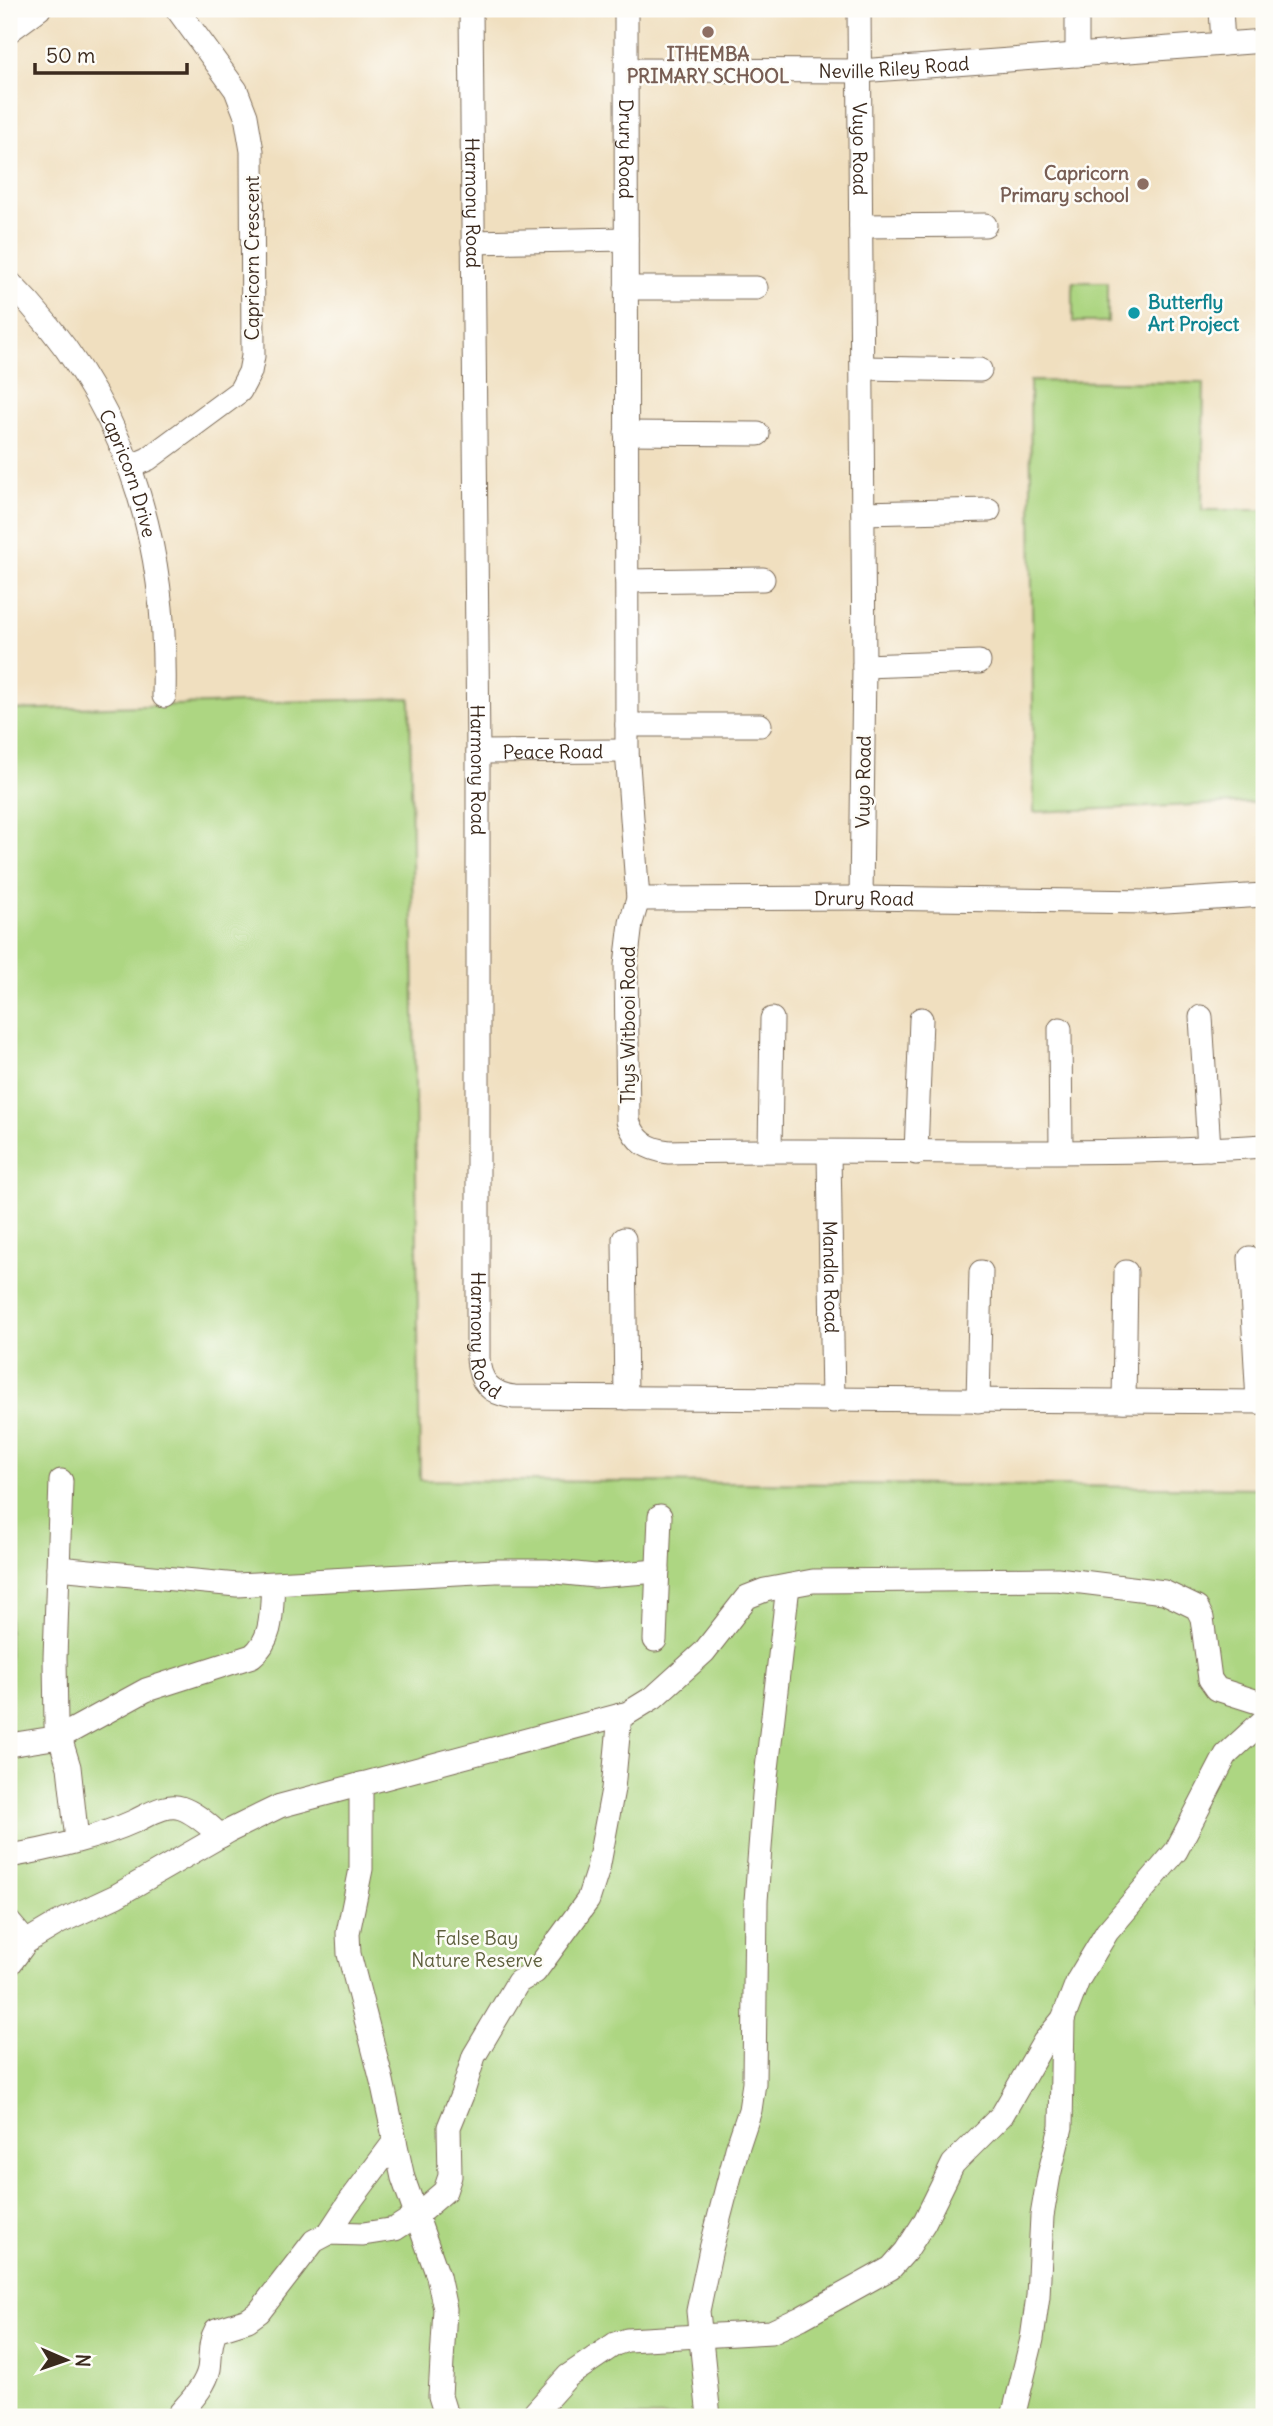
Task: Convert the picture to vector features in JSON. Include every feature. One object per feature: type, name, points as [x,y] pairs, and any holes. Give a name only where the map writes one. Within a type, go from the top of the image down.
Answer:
[{"type":"street","points":[[9,31],[39,9]]},
{"type":"street","name":"Capricorn Crescent","points":[[129,467],[148,459],[240,391],[250,372],[253,356],[252,151],[246,116],[236,90],[177,9]]},
{"type":"street","name":"Harmony Road","points":[[471,9],[478,752],[479,1369],[489,1388],[499,1395],[514,1398],[1261,1402],[1250,1258]]},
{"type":"street","name":"Drury Road","points":[[626,9],[627,751],[638,899],[861,898],[1149,902],[1264,895]]},
{"type":"street","name":"Vuyo Road","points":[[859,9],[864,666],[861,898]]},
{"type":"street","points":[[1077,9],[1077,55]]},
{"type":"street","points":[[1221,9],[1223,44]]},
{"type":"street","name":"Neville Riley Road","points":[[626,70],[860,71],[1264,41]]},
{"type":"street","points":[[862,226],[985,225]]},
{"type":"street","points":[[473,242],[626,239]]},
{"type":"street","name":"Capricorn Drive","points":[[9,282],[45,321],[81,369],[129,467],[147,519],[158,569],[164,617],[164,696]]},
{"type":"street","points":[[626,288],[756,288]]},
{"type":"street","points":[[863,368],[980,370]]},
{"type":"street","points":[[626,433],[758,434]]},
{"type":"street","points":[[863,513],[989,510]]},
{"type":"street","points":[[627,581],[763,579]]},
{"type":"street","points":[[864,666],[979,662]]},
{"type":"street","points":[[627,725],[760,724]]},
{"type":"street","name":"Peace Road","points":[[478,752],[627,751]]},
{"type":"street","name":"Thys Witbooi Road","points":[[638,899],[627,941],[628,1121],[633,1134],[642,1145],[654,1150],[916,1153],[1264,1146]]},
{"type":"street","points":[[1201,1017],[1209,1149]]},
{"type":"street","points":[[771,1150],[772,1019]]},
{"type":"street","points":[[916,1153],[921,1019]]},
{"type":"street","points":[[1060,1029],[1061,1151]]},
{"type":"street","name":"Mandla Road","points":[[830,1153],[832,1401]]},
{"type":"street","points":[[624,1239],[626,1398]]},
{"type":"street","points":[[978,1401],[981,1272]]},
{"type":"street","points":[[1124,1401],[1126,1272]]},
{"type":"street","points":[[61,1481],[55,1671],[56,1725],[69,1767],[77,1840]]},
{"type":"street","points":[[655,1640],[660,1516]]},
{"type":"street","points":[[58,1568],[237,1585],[495,1570],[595,1576],[658,1572]]},
{"type":"street","points":[[9,1965],[26,1942],[58,1923],[116,1896],[279,1806],[628,1713],[654,1697],[704,1652],[747,1597],[765,1590],[813,1581],[1057,1579],[1164,1592],[1197,1608],[1202,1618],[1210,1679],[1217,1689],[1264,1704]]},
{"type":"street","points":[[9,1745],[60,1737],[146,1690],[252,1656],[262,1648],[267,1638],[273,1584]]},
{"type":"street","points":[[709,2417],[698,2311],[711,2249],[750,2110],[754,2083],[756,1901],[788,1586]]},
{"type":"street","points":[[329,2233],[363,2234],[395,2229],[445,2191],[450,2176],[449,2127],[474,2056],[518,1982],[535,1972],[588,1900],[598,1869],[613,1789],[620,1715]]},
{"type":"street","points":[[531,2417],[568,2375],[615,2344],[627,2340],[771,2332],[891,2267],[906,2251],[924,2223],[953,2164],[1002,2115],[1044,2042],[1063,2019],[1078,1980],[1107,1932],[1176,1851],[1226,1755],[1264,1720]]},
{"type":"street","points":[[361,1784],[361,1869],[348,1933],[349,1954],[403,2178],[438,2276],[445,2309],[440,2396],[445,2412],[450,2417]]},
{"type":"street","points":[[9,1856],[77,1840],[132,1822],[158,1810],[174,1807],[182,1808],[199,1818],[222,1836]]},
{"type":"street","points":[[9,1922],[26,1942]]},
{"type":"street","points":[[1013,2417],[1032,2339],[1038,2296],[1042,2216],[1061,2127],[1063,2019]]},
{"type":"street","points":[[177,2417],[203,2385],[208,2372],[212,2336],[216,2330],[248,2320],[259,2312],[314,2241],[329,2233],[395,2141]]},
{"type":"green space","points":[[1073,282],[1108,282],[1108,322],[1073,322]]},
{"type":"green space","points":[[1030,381],[1204,383],[1202,510],[1264,510],[1264,802],[1034,812]]},
{"type":"green space","name":"False Bay Nature Reserve","points":[[410,698],[420,1480],[1264,1488],[1264,2417],[9,2417],[9,710]]},
{"type":"place","name":"ITHEMBA PRIMARY SCHOOL","points":[[708,32]]},
{"type":"place","name":"Capricorn Primary school","points":[[1143,184]]},
{"type":"place","name":"Butterfly Art Project","points":[[1134,313]]}]
